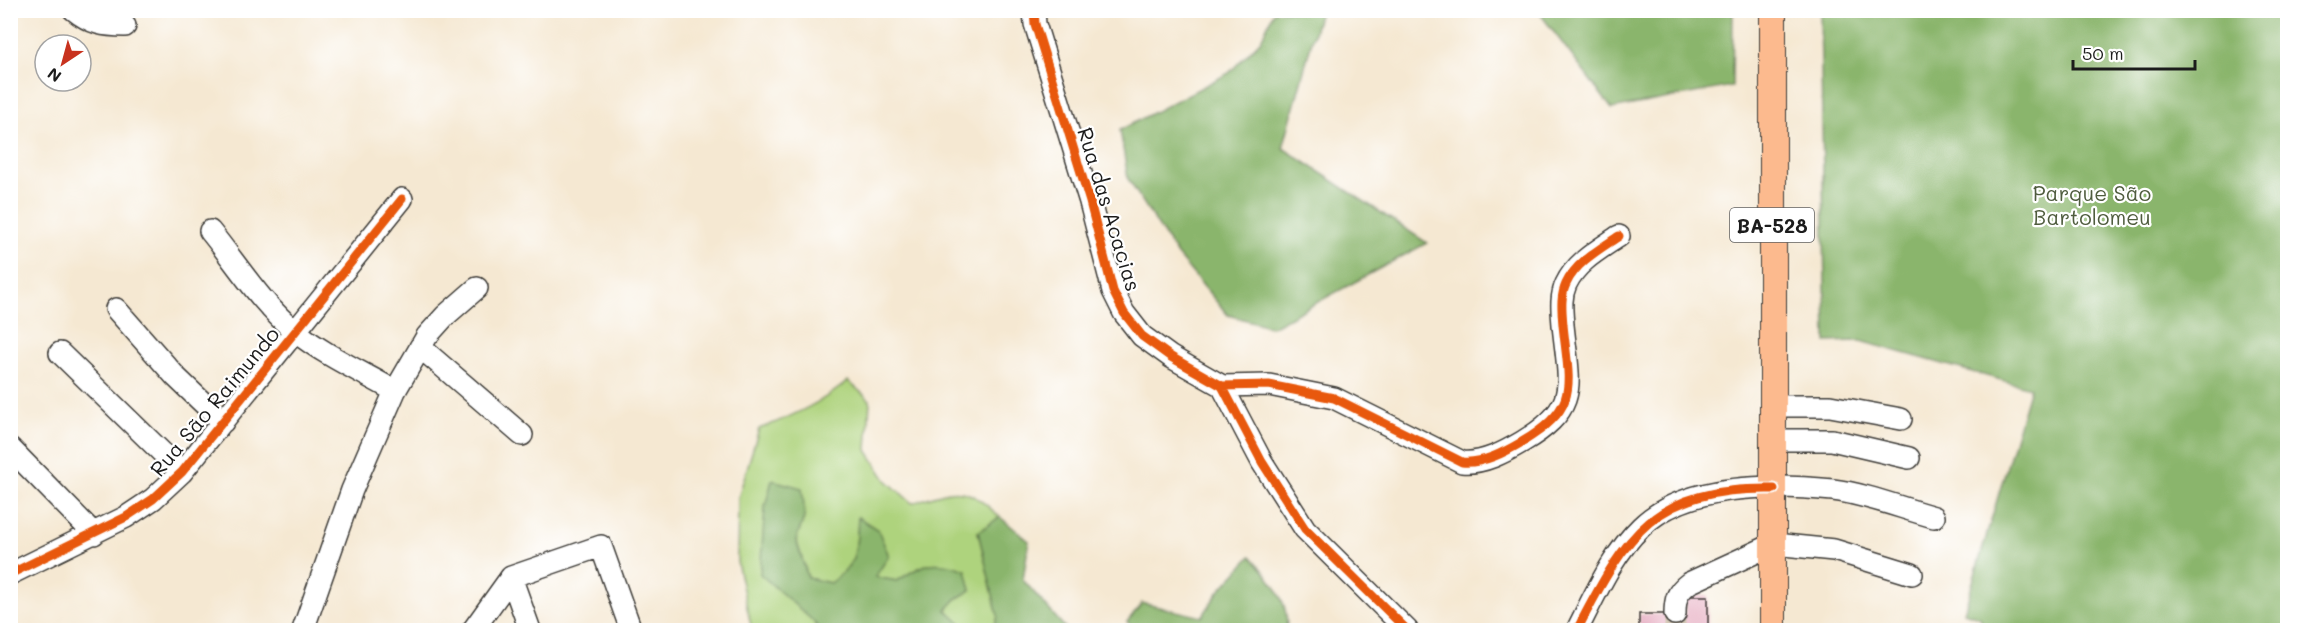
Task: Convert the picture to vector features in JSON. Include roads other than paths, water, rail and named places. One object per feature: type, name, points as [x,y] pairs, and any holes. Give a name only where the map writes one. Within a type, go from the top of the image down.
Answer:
[{"type":"main road","name":"BA-528","points":[[1773,10],[1773,630]]},
{"type":"street","points":[[74,10],[86,20],[103,26],[125,26]]},
{"type":"street","name":"Rua das Acacias","points":[[1034,10],[1090,202],[1113,291],[1124,314],[1143,336],[1171,357],[1222,386]]},
{"type":"street","name":"Rua São Raimundo","points":[[10,574],[94,534],[153,499],[182,472],[402,199]]},
{"type":"street","points":[[210,231],[279,317],[295,331]]},
{"type":"street","points":[[1407,630],[1305,529],[1262,462],[1222,386],[1269,386],[1334,398],[1462,462],[1485,460],[1533,435],[1556,417],[1564,406],[1569,382],[1561,306],[1566,284],[1586,258],[1619,236]]},
{"type":"street","points":[[303,630],[352,490],[395,391],[420,347],[445,316],[477,288]]},
{"type":"street","points":[[116,309],[176,377],[223,422]]},
{"type":"street","name":"Rua São Raimundo","points":[[295,331],[319,349],[395,391]]},
{"type":"street","points":[[420,347],[522,435]]},
{"type":"street","points":[[60,353],[182,472]]},
{"type":"street","points":[[1772,406],[1830,406],[1901,419]]},
{"type":"street","points":[[1772,440],[1832,440],[1909,458]]},
{"type":"street","points":[[10,448],[94,534]]},
{"type":"street","points":[[1577,630],[1606,574],[1625,546],[1650,520],[1677,504],[1700,495],[1742,488],[1834,490],[1934,517]]},
{"type":"street","points":[[1675,614],[1675,599],[1680,590],[1689,583],[1774,544],[1834,550],[1911,574]]},
{"type":"street","points":[[473,630],[511,577],[601,546],[631,630]]},
{"type":"street","points":[[511,577],[530,630]]},
{"type":"tunnel","points":[[1675,614],[1675,630]]},
{"type":"park label","name":"Parque São Bartolomeu","points":[[2092,204]]}]
